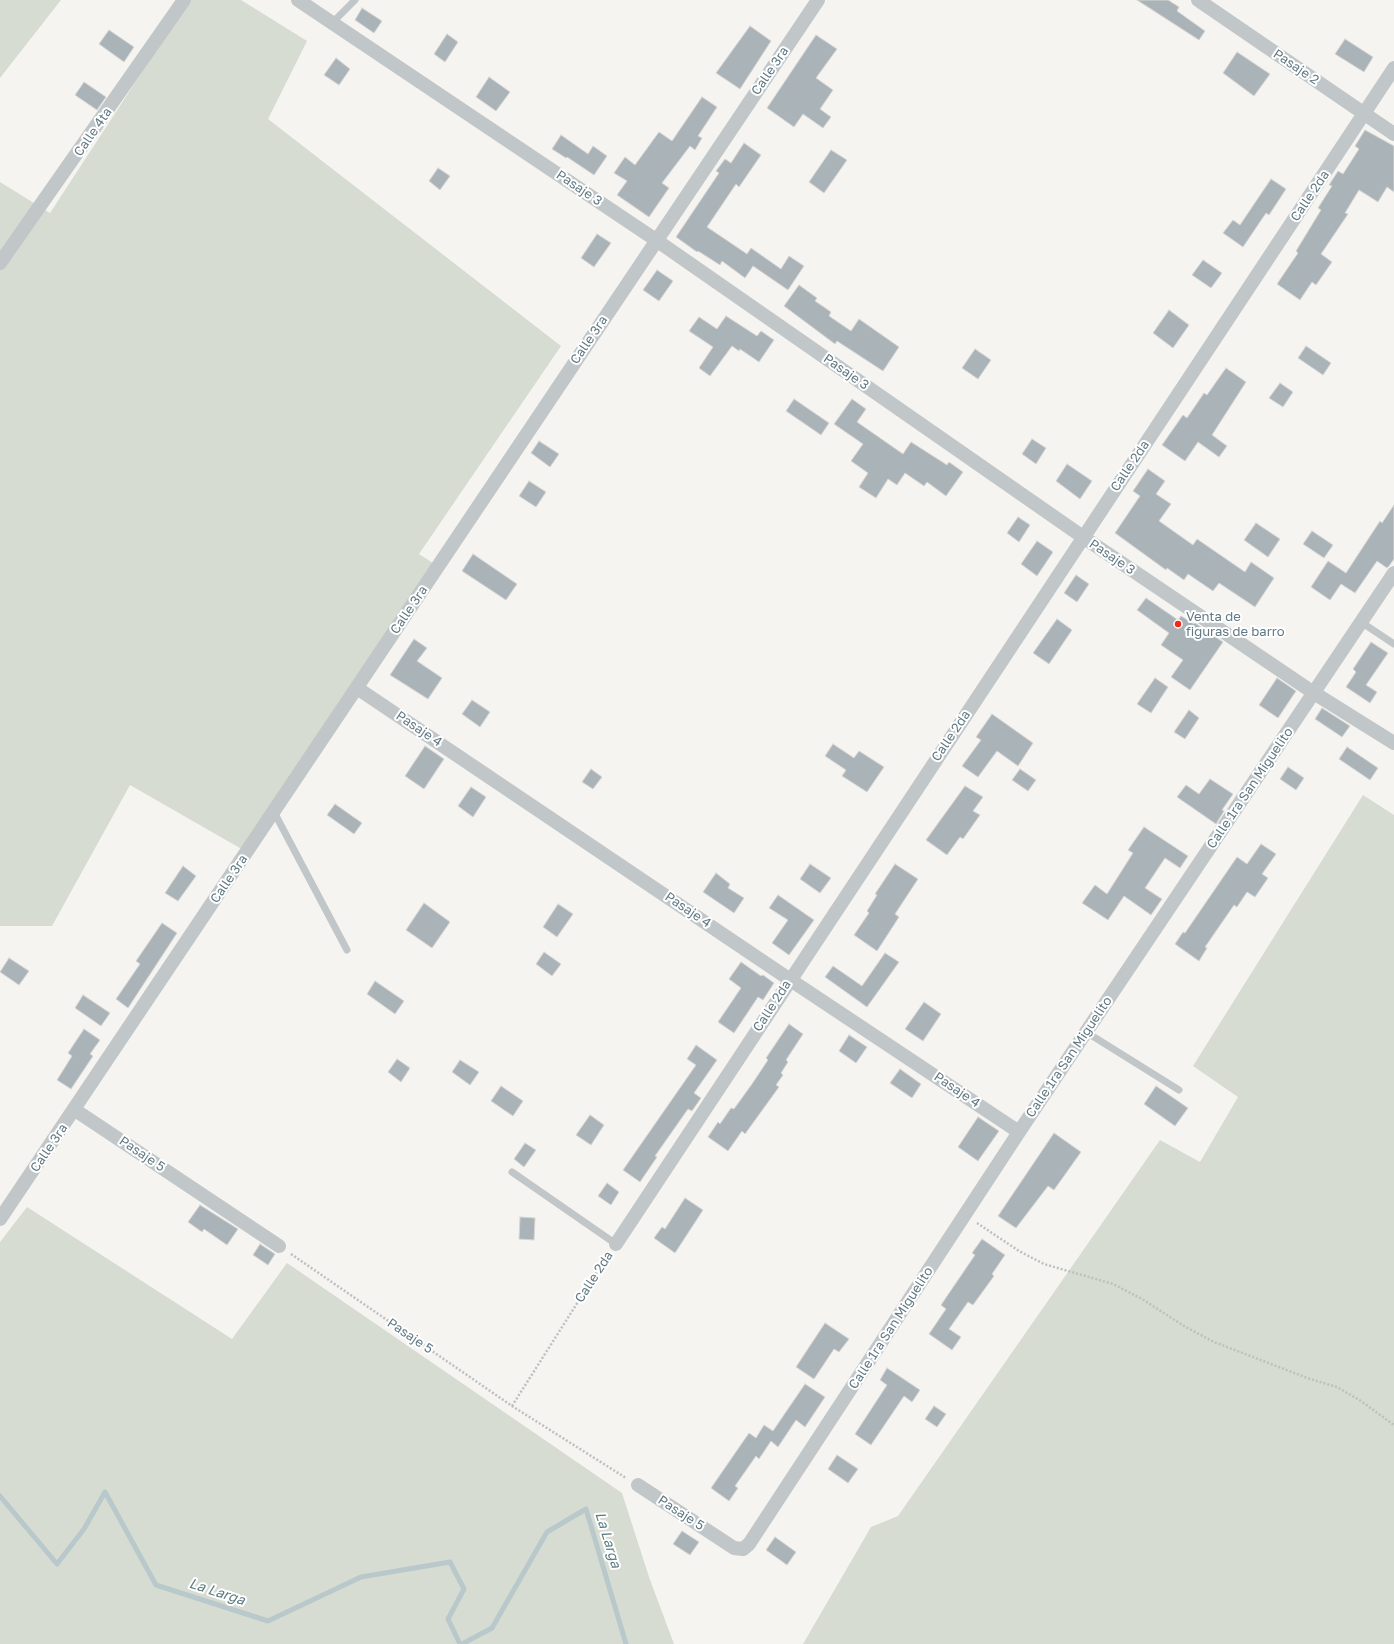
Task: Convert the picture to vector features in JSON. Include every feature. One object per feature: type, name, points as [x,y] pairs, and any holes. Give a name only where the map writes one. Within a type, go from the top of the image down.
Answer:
[{"type":"street","name":"Calle 4ta","points":[[0,263],[184,0]]},
{"type":"street","name":"Pasaje 3","points":[[298,0],[656,240],[1083,538],[1314,693],[1394,743]]},
{"type":"street","name":"Calle 3ra","points":[[0,1219],[75,1110],[818,0]]},
{"type":"street","name":"Pasaje 2","points":[[1198,0],[1394,134]]},
{"type":"street","name":"Calle 2da","points":[[616,1244],[789,979],[1394,68]]},
{"type":"street","name":"Calle 1ra San Miguelito","points":[[750,1544],[1086,1032],[1394,573]]},
{"type":"street","name":"Pasaje 4","points":[[357,688],[789,979],[1020,1132]]},
{"type":"street","name":"Pasaje 5","points":[[75,1110],[279,1246]]},
{"type":"street","name":"Pasaje 5","points":[[638,1485],[734,1548],[743,1549],[750,1544]]},
{"type":"lane","points":[[332,23],[355,0]]},
{"type":"lane","points":[[1361,622],[1394,644]]},
{"type":"lane","points":[[274,812],[347,950]]},
{"type":"lane","points":[[1086,1032],[1179,1090]]},
{"type":"lane","points":[[512,1172],[616,1244]]},
{"type":"path","points":[[965,1215],[1020,1251],[1044,1264],[1113,1284],[1142,1299],[1184,1326],[1214,1342],[1310,1379],[1337,1387],[1361,1401],[1394,1425]]},
{"type":"path","name":"Calle 2da","points":[[512,1406],[616,1244]]},
{"type":"path","name":"Pasaje 5","points":[[279,1246],[512,1406],[638,1485]]},
{"type":"shaded area","points":[[0,0],[61,0],[0,78]]},
{"type":"shaded area","points":[[189,0],[241,0],[307,41],[268,119],[561,346],[419,554],[436,565],[252,855],[130,785],[52,926],[0,926],[0,182],[50,213]]},
{"type":"shaded area","points":[[1363,795],[1394,815],[1394,1644],[803,1644],[871,1527],[898,1516],[1160,1140],[1200,1162],[1238,1097],[1193,1066]]},
{"type":"shaded area","points":[[27,1207],[232,1339],[287,1263],[622,1493],[649,1577],[674,1644],[0,1644],[0,1242]]},
{"type":"building","points":[[1137,0],[1168,0],[1179,7],[1177,11],[1205,31],[1199,40]]},
{"type":"building","points":[[362,8],[382,21],[374,33],[355,20]]},
{"type":"building","points":[[750,26],[771,41],[740,89],[716,73]]},
{"type":"building","points":[[109,30],[134,47],[124,62],[99,44]]},
{"type":"building","points":[[447,34],[458,42],[445,62],[434,54]]},
{"type":"building","points":[[816,35],[837,49],[816,78],[833,90],[820,109],[831,117],[823,128],[803,114],[794,127],[767,108]]},
{"type":"building","points":[[1345,39],[1373,57],[1364,72],[1335,54]]},
{"type":"building","points":[[1237,52],[1270,74],[1254,96],[1223,73]]},
{"type":"building","points":[[336,58],[350,69],[339,85],[324,75]]},
{"type":"building","points":[[489,77],[510,92],[496,111],[476,97]]},
{"type":"building","points":[[84,82],[106,97],[97,110],[75,95]]},
{"type":"building","points":[[702,97],[717,107],[698,136],[702,138],[695,150],[690,146],[662,183],[669,188],[649,217],[617,195],[627,181],[614,173],[625,157],[635,165],[659,132],[672,141]]},
{"type":"building","points":[[1365,130],[1394,146],[1394,192],[1387,187],[1378,202],[1359,190],[1345,213],[1348,214],[1321,254],[1332,262],[1316,285],[1312,282],[1300,300],[1277,284],[1298,253],[1296,251],[1321,210],[1318,208],[1332,186],[1329,185],[1338,171],[1343,174],[1359,149],[1355,146]]},
{"type":"building","points":[[561,135],[588,154],[593,146],[607,156],[594,175],[552,149]]},
{"type":"building","points":[[744,143],[761,155],[739,187],[736,184],[707,227],[747,254],[751,248],[781,269],[789,256],[804,266],[788,290],[753,266],[745,278],[722,261],[720,265],[698,251],[697,252],[676,237],[719,173],[716,171],[725,159],[731,163]]},
{"type":"building","points":[[831,150],[847,160],[824,193],[809,182]]},
{"type":"building","points":[[438,168],[450,176],[440,190],[429,181]]},
{"type":"building","points":[[1271,179],[1286,189],[1269,215],[1266,213],[1243,247],[1223,233],[1233,220],[1240,225]]},
{"type":"building","points":[[597,234],[611,243],[594,267],[581,258]]},
{"type":"building","points":[[1203,260],[1222,273],[1211,288],[1192,275]]},
{"type":"building","points":[[657,270],[673,281],[659,301],[643,290]]},
{"type":"building","points":[[799,285],[817,298],[815,301],[831,312],[829,316],[851,331],[859,319],[899,347],[883,371],[837,341],[835,344],[784,306]]},
{"type":"building","points":[[1169,310],[1189,325],[1173,348],[1153,333]]},
{"type":"building","points":[[726,316],[757,336],[761,331],[774,340],[759,362],[740,349],[739,351],[732,346],[710,376],[699,368],[713,347],[689,331],[699,317],[717,329]]},
{"type":"building","points":[[1306,346],[1331,363],[1323,375],[1298,358]]},
{"type":"building","points":[[975,349],[991,360],[978,379],[962,368]]},
{"type":"building","points":[[1226,368],[1246,382],[1212,435],[1227,446],[1219,457],[1198,442],[1185,461],[1162,445],[1183,415],[1187,418],[1204,393],[1207,395]]},
{"type":"building","points":[[1280,383],[1293,392],[1283,407],[1269,398]]},
{"type":"building","points":[[794,399],[829,423],[821,435],[786,411]]},
{"type":"building","points":[[852,399],[866,409],[857,422],[903,454],[911,442],[947,465],[949,462],[963,472],[946,496],[927,482],[924,486],[905,473],[897,485],[888,479],[876,498],[859,487],[868,473],[851,461],[863,444],[834,424]]},
{"type":"building","points":[[1032,439],[1046,448],[1036,464],[1022,454]]},
{"type":"building","points":[[539,441],[559,454],[550,467],[531,453]]},
{"type":"building","points":[[1067,464],[1092,481],[1080,499],[1056,481]]},
{"type":"building","points":[[1148,469],[1165,481],[1156,494],[1171,504],[1159,521],[1193,545],[1197,539],[1245,572],[1251,562],[1274,578],[1255,607],[1219,583],[1213,591],[1188,574],[1184,580],[1167,568],[1166,570],[1115,533],[1140,496],[1133,491]]},
{"type":"building","points":[[529,481],[546,492],[536,507],[519,496]]},
{"type":"building","points":[[1394,505],[1394,559],[1387,568],[1377,561],[1355,593],[1341,584],[1330,600],[1311,587],[1328,561],[1346,573],[1380,521],[1382,523]]},
{"type":"building","points":[[1018,517],[1030,525],[1019,542],[1007,533]]},
{"type":"building","points":[[1256,523],[1280,539],[1268,557],[1244,540]]},
{"type":"building","points":[[1312,531],[1333,545],[1324,558],[1303,544]]},
{"type":"building","points":[[1037,541],[1053,552],[1037,576],[1021,564]]},
{"type":"building","points":[[473,554],[517,584],[506,600],[462,571]]},
{"type":"building","points":[[1076,575],[1089,584],[1077,602],[1064,593]]},
{"type":"building","points":[[1146,598],[1178,620],[1181,616],[1194,624],[1195,623],[1223,642],[1190,690],[1171,677],[1183,660],[1161,645],[1169,633],[1137,610]]},
{"type":"building","points":[[1057,619],[1072,630],[1049,664],[1033,653]]},
{"type":"building","points":[[414,639],[427,648],[417,661],[442,678],[428,699],[390,675]]},
{"type":"building","points":[[1371,642],[1388,653],[1366,685],[1377,692],[1370,703],[1346,687],[1356,672],[1353,669]]},
{"type":"building","points":[[1155,678],[1168,687],[1151,713],[1137,704]]},
{"type":"building","points":[[1277,678],[1296,691],[1278,718],[1259,705]]},
{"type":"building","points":[[472,700],[490,712],[480,727],[462,714]]},
{"type":"building","points":[[1322,708],[1350,726],[1342,737],[1315,719]]},
{"type":"building","points":[[1189,710],[1199,718],[1185,739],[1174,732]]},
{"type":"building","points":[[992,714],[1033,743],[1018,766],[997,751],[978,777],[962,766],[981,740],[976,737]]},
{"type":"building","points":[[833,744],[854,758],[859,751],[884,767],[867,792],[842,776],[846,770],[825,756]]},
{"type":"building","points":[[425,746],[444,759],[424,789],[405,776]]},
{"type":"building","points":[[1347,747],[1378,768],[1370,780],[1339,759]]},
{"type":"building","points":[[1288,767],[1304,778],[1296,790],[1280,779]]},
{"type":"building","points":[[591,769],[602,777],[593,789],[582,782]]},
{"type":"building","points":[[1020,769],[1036,780],[1028,791],[1012,780]]},
{"type":"building","points":[[1210,779],[1233,794],[1222,810],[1224,811],[1216,824],[1177,797],[1186,785],[1199,794]]},
{"type":"building","points":[[965,786],[983,797],[973,811],[980,815],[963,839],[960,837],[947,855],[926,840]]},
{"type":"building","points":[[471,787],[486,797],[473,817],[458,806]]},
{"type":"building","points":[[335,804],[362,823],[354,834],[327,815]]},
{"type":"building","points":[[1144,827],[1188,856],[1180,868],[1165,858],[1145,888],[1162,899],[1151,915],[1124,896],[1108,920],[1082,903],[1095,885],[1107,894],[1133,853],[1128,850]]},
{"type":"building","points":[[1261,844],[1276,854],[1262,874],[1268,878],[1255,897],[1247,892],[1237,907],[1234,905],[1205,947],[1207,948],[1199,961],[1175,944],[1183,932],[1185,933],[1237,857],[1247,864]]},
{"type":"building","points":[[810,864],[831,878],[820,893],[800,879]]},
{"type":"building","points":[[895,864],[918,879],[895,914],[899,917],[877,951],[854,935],[869,913],[867,911],[877,895],[875,894]]},
{"type":"building","points":[[183,866],[196,876],[178,901],[165,893]]},
{"type":"building","points":[[716,873],[730,884],[728,888],[744,898],[734,913],[703,892]]},
{"type":"building","points":[[778,895],[814,920],[789,955],[772,943],[788,920],[769,908]]},
{"type":"building","points":[[424,903],[450,922],[432,948],[406,930]]},
{"type":"building","points":[[558,904],[573,914],[557,937],[543,927]]},
{"type":"building","points":[[162,923],[177,933],[128,1008],[116,999],[140,964],[136,961]]},
{"type":"building","points":[[544,952],[561,964],[552,976],[536,964]]},
{"type":"building","points":[[885,953],[899,962],[867,1007],[825,977],[833,966],[862,986]]},
{"type":"building","points":[[9,958],[29,971],[19,985],[0,972]]},
{"type":"building","points":[[741,962],[774,983],[763,1000],[758,997],[734,1033],[718,1022],[741,988],[729,979]]},
{"type":"building","points":[[375,981],[404,1001],[395,1014],[367,994]]},
{"type":"building","points":[[83,995],[110,1013],[101,1026],[75,1008]]},
{"type":"building","points":[[924,1002],[941,1014],[923,1041],[905,1029]]},
{"type":"building","points":[[789,1024],[803,1034],[786,1060],[788,1062],[781,1073],[783,1075],[776,1085],[779,1087],[745,1134],[742,1131],[728,1151],[708,1137],[718,1122],[720,1124],[731,1108],[734,1109],[752,1084],[768,1060],[766,1058]]},
{"type":"building","points":[[84,1029],[100,1040],[90,1054],[93,1056],[71,1089],[57,1080],[72,1056],[68,1053]]},
{"type":"building","points":[[849,1035],[867,1047],[856,1063],[839,1051]]},
{"type":"building","points":[[696,1045],[717,1060],[694,1093],[701,1098],[692,1111],[688,1109],[655,1156],[657,1157],[640,1182],[623,1170],[696,1065],[687,1059]]},
{"type":"building","points":[[397,1059],[410,1068],[401,1082],[388,1072]]},
{"type":"building","points":[[460,1060],[479,1072],[470,1085],[452,1072]]},
{"type":"building","points":[[900,1069],[921,1084],[912,1098],[890,1083]]},
{"type":"building","points":[[501,1086],[523,1101],[513,1116],[491,1101]]},
{"type":"building","points":[[1156,1086],[1188,1108],[1175,1126],[1144,1104]]},
{"type":"building","points":[[590,1115],[604,1125],[591,1145],[576,1135]]},
{"type":"building","points":[[978,1117],[999,1131],[978,1161],[958,1147]]},
{"type":"building","points":[[1054,1133],[1081,1152],[1054,1190],[1048,1186],[1016,1228],[998,1216]]},
{"type":"building","points":[[525,1143],[536,1150],[524,1167],[514,1159]]},
{"type":"building","points":[[607,1183],[619,1192],[611,1205],[598,1196]]},
{"type":"building","points":[[685,1198],[703,1210],[675,1253],[654,1238],[662,1227],[665,1229]]},
{"type":"building","points":[[200,1205],[238,1229],[227,1245],[204,1229],[202,1232],[188,1222]]},
{"type":"building","points":[[520,1217],[535,1218],[534,1240],[519,1239]]},
{"type":"building","points":[[982,1239],[1005,1255],[992,1274],[994,1276],[973,1305],[968,1302],[949,1329],[961,1337],[952,1350],[929,1334],[946,1309],[941,1305],[975,1255],[972,1253]]},
{"type":"building","points":[[260,1244],[275,1254],[268,1265],[253,1255]]},
{"type":"building","points":[[825,1323],[849,1339],[839,1352],[834,1349],[814,1379],[796,1367]]},
{"type":"building","points":[[887,1368],[920,1390],[912,1402],[904,1396],[871,1445],[855,1434],[887,1385],[880,1380]]},
{"type":"building","points":[[805,1384],[825,1397],[805,1427],[796,1420],[778,1447],[771,1441],[759,1459],[756,1456],[735,1486],[738,1488],[729,1501],[711,1488],[749,1433],[756,1438],[764,1425],[773,1431]]},
{"type":"building","points":[[934,1406],[946,1414],[937,1427],[925,1419]]},
{"type":"building","points":[[837,1455],[858,1469],[848,1483],[828,1469]]},
{"type":"building","points":[[682,1531],[699,1542],[690,1555],[673,1544]]},
{"type":"building","points":[[775,1537],[796,1552],[787,1565],[766,1550]]},
{"type":"waterway","name":"La Larga","points":[[0,1496],[57,1564],[84,1529],[105,1492],[156,1585],[268,1621],[361,1577],[450,1562],[464,1589],[448,1619],[460,1644]]},
{"type":"waterway","name":"La Larga","points":[[462,1644],[492,1628],[547,1532],[586,1509],[626,1644]]},
{"type":"place","name":"Venta de figuras de barro","points":[[1178,624]]}]
